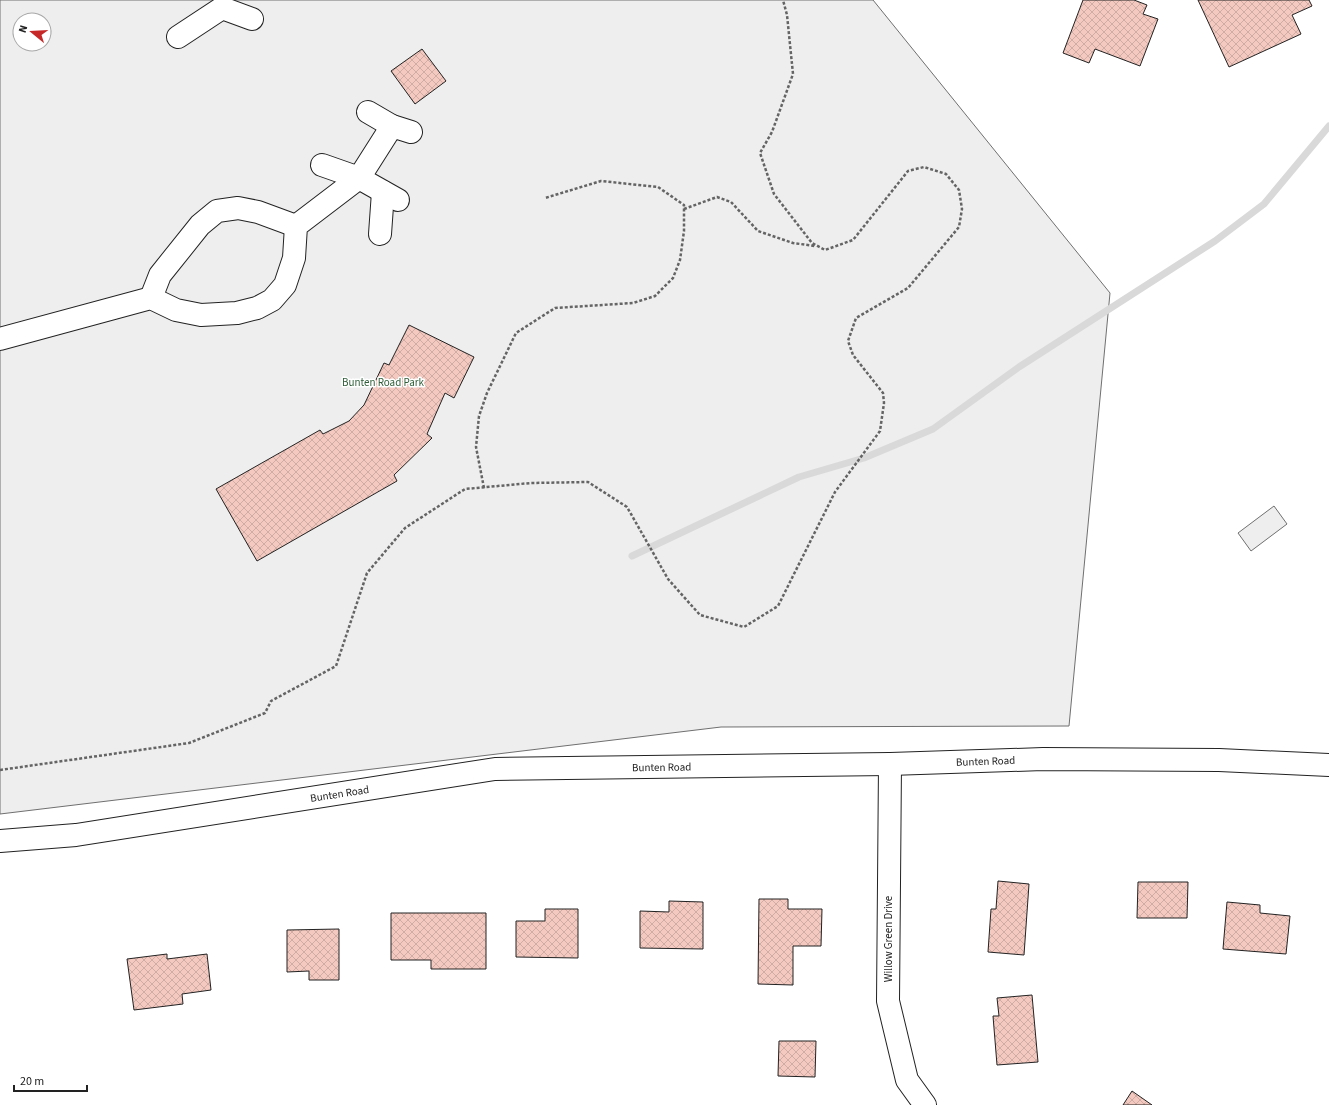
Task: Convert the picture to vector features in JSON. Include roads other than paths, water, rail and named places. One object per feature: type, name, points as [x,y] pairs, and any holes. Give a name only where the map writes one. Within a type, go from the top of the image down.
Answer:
[{"type":"street","points":[[178,37],[222,8],[252,19]]},
{"type":"street","points":[[0,339],[151,298],[176,310],[201,315],[238,313],[257,308],[272,300],[285,285],[294,258],[296,226],[359,178],[402,129],[368,112]]},
{"type":"street","points":[[322,165],[359,178],[390,196],[380,234]]},
{"type":"street","points":[[151,298],[160,275],[200,224],[217,211],[238,208],[245,209],[258,212],[296,226]]},
{"type":"street","name":"Bunten Road","points":[[0,841],[76,835],[495,769],[890,764],[1043,759],[1219,760],[1329,765]]},
{"type":"street","name":"Willow Green Drive","points":[[890,764],[888,1001],[907,1080],[925,1105]]},
{"type":"waterway","points":[[632,556],[799,477],[864,458],[933,429],[1019,367],[1215,241],[1264,204],[1329,126]]},
{"type":"park label","name":"Bunten Road Park","points":[[383,382]]}]
